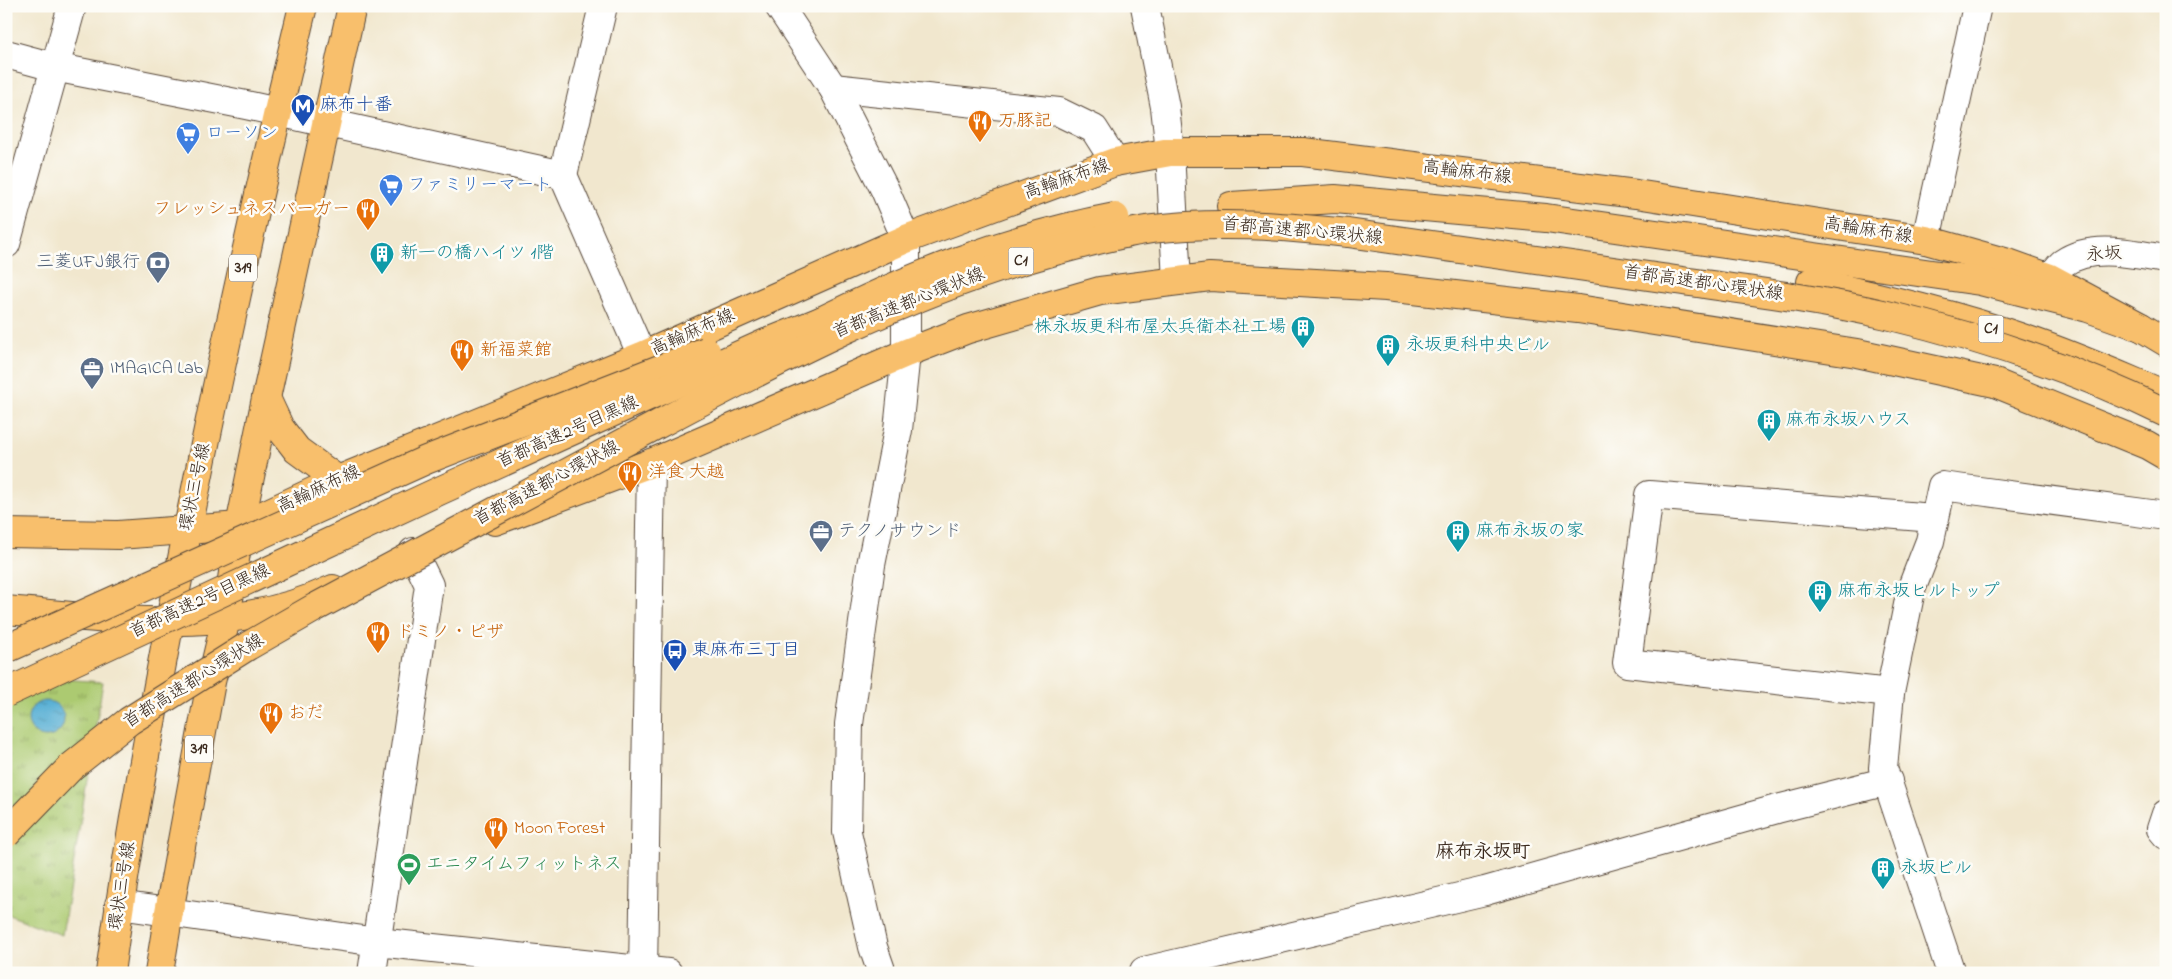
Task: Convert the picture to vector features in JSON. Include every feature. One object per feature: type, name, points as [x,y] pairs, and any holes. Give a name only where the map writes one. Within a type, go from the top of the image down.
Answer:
[{"type":"main road","name":"環状三号線","points":[[110,973],[120,905],[187,531],[278,112],[303,6]]},
{"type":"main road","name":"319","points":[[159,973],[168,912],[211,682],[226,619],[240,526],[266,398],[352,6]]},
{"type":"main road","name":"高輪麻布線","points":[[6,533],[118,535],[240,526],[338,480],[642,356],[906,238],[1115,162],[1170,152],[1303,152],[1636,194],[1926,240],[2008,263],[2050,278],[2166,342]]},
{"type":"main road","name":"首都高速都心環状線","points":[[6,812],[63,755],[127,703],[310,591],[701,382],[885,289],[974,253],[1057,230],[1146,211],[1188,207],[1231,206],[1289,208],[1812,270],[1886,298],[2027,340],[2166,395]]},
{"type":"main road","name":"首都高速都心環状線","points":[[6,834],[71,767],[129,721],[248,646],[316,607],[781,359],[869,319],[983,274],[1020,261],[1099,239],[1149,230],[1231,224],[1348,233],[1809,300],[1886,315],[2021,354],[2097,381],[2166,413]]},
{"type":"main road","name":"首都高速2号目黒線","points":[[6,693],[430,495],[766,343],[875,299],[952,274],[1056,246],[1149,230]]},
{"type":"main road","name":"首都高速2号目黒線","points":[[6,649],[426,460],[886,280],[974,253]]},
{"type":"main road","points":[[1812,270],[1980,281],[2088,308],[2141,327]]},
{"type":"main road","points":[[6,610],[170,623],[256,615],[323,594],[413,552],[651,463],[906,353],[968,329],[1100,291],[1210,277],[1386,287],[1578,309],[1857,353],[1995,383],[2147,445],[2166,456]]},
{"type":"main road","points":[[266,398],[280,428],[297,450],[338,480]]},
{"type":"street","points":[[6,244],[72,6]]},
{"type":"street","points":[[603,6],[563,175],[642,356]]},
{"type":"street","points":[[779,6],[832,88],[885,190],[906,238],[906,353],[898,430],[871,565],[849,724],[847,832],[873,947],[882,973]]},
{"type":"street","points":[[1146,6],[1165,107],[1170,152],[1177,281]]},
{"type":"street","points":[[1926,240],[1977,6]]},
{"type":"street","points":[[6,54],[54,67],[326,122],[563,175]]},
{"type":"street","points":[[832,88],[1059,112],[1094,129],[1115,162]]},
{"type":"street","name":"永坂","points":[[2050,278],[2062,264],[2088,252],[2123,253],[2166,259]]},
{"type":"street","points":[[120,905],[377,942],[651,972],[651,463]]},
{"type":"street","points":[[1951,973],[1883,768],[1890,693],[1911,590],[1930,541],[1942,486],[2166,516]]},
{"type":"street","points":[[1890,693],[1627,663],[1648,495],[1934,518]]},
{"type":"street","points":[[372,973],[429,585],[413,552]]},
{"type":"street","points":[[1144,971],[1484,891],[1777,809],[1888,781]]},
{"type":"street","points":[[2166,814],[2160,829],[2166,835]]},
{"type":"green space","points":[[6,675],[103,682],[62,935],[6,914]]},
{"type":"water","points":[[46,701],[59,706],[64,719],[59,732],[46,737],[33,732],[28,719],[33,706]]},
{"type":"place","name":"麻布十番","points":[[303,127]]},
{"type":"place","name":"万豚記","points":[[980,143]]},
{"type":"place","name":"ローソン","points":[[188,155]]},
{"type":"place","name":"ファミリーマート","points":[[391,207]]},
{"type":"place","name":"フレッシュネスバーガー","points":[[368,231]]},
{"type":"place","name":"新一の橋ハイツ 1階","points":[[382,275]]},
{"type":"place","name":"三菱UFJ銀行","points":[[158,284]]},
{"type":"place","name":"株永坂更科布屋太兵衛本社工場","points":[[1303,349]]},
{"type":"place","name":"永坂更科中央ビル","points":[[1388,367]]},
{"type":"place","name":"新福菜館","points":[[462,372]]},
{"type":"place","name":"IMAGICA Lab","points":[[92,390]]},
{"type":"place","name":"麻布永坂ハウス","points":[[1769,442]]},
{"type":"place","name":"洋食 大越","points":[[630,494]]},
{"type":"place","name":"テクノサウンド","points":[[821,553]]},
{"type":"place","name":"麻布永坂の家","points":[[1458,553]]},
{"type":"place","name":"麻布永坂ヒルトップ","points":[[1820,613]]},
{"type":"place","name":"ドミノ・ピザ","points":[[378,654]]},
{"type":"place","name":"東麻布三丁目","points":[[675,672]]},
{"type":"place","name":"おだ","points":[[271,735]]},
{"type":"place","name":"Moon Forest","points":[[496,850]]},
{"type":"place","name":"エニタイムフィットネス","points":[[409,886]]},
{"type":"place","name":"永坂ビル","points":[[1883,890]]},
{"type":"district","name":"麻布永坂町","points":[[1483,852]]}]
